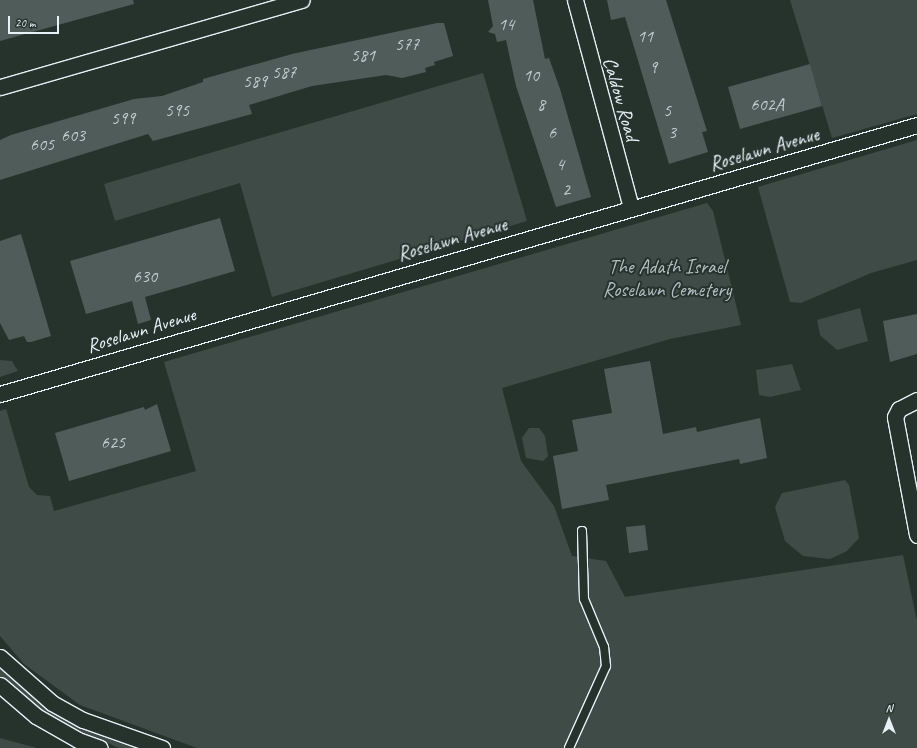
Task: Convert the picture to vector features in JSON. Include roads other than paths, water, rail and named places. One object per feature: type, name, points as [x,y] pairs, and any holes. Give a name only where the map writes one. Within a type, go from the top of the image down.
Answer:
[{"type":"street","points":[[0,87],[302,0]]},
{"type":"street","name":"Caldow Road","points":[[575,0],[631,208]]},
{"type":"street","name":"Roselawn Avenue","points":[[0,394],[631,208],[917,126]]},
{"type":"street","points":[[917,400],[899,409],[896,425],[917,535]]},
{"type":"street","points":[[0,657],[52,703],[83,720],[162,748]]},
{"type":"street","points":[[0,685],[36,716],[78,740],[100,748]]},
{"type":"lane","points":[[569,748],[606,666],[604,646],[584,599],[582,532]]},
{"type":"park label","name":"The Adath Israel Roselawn Cemetery","points":[[667,278]]}]
